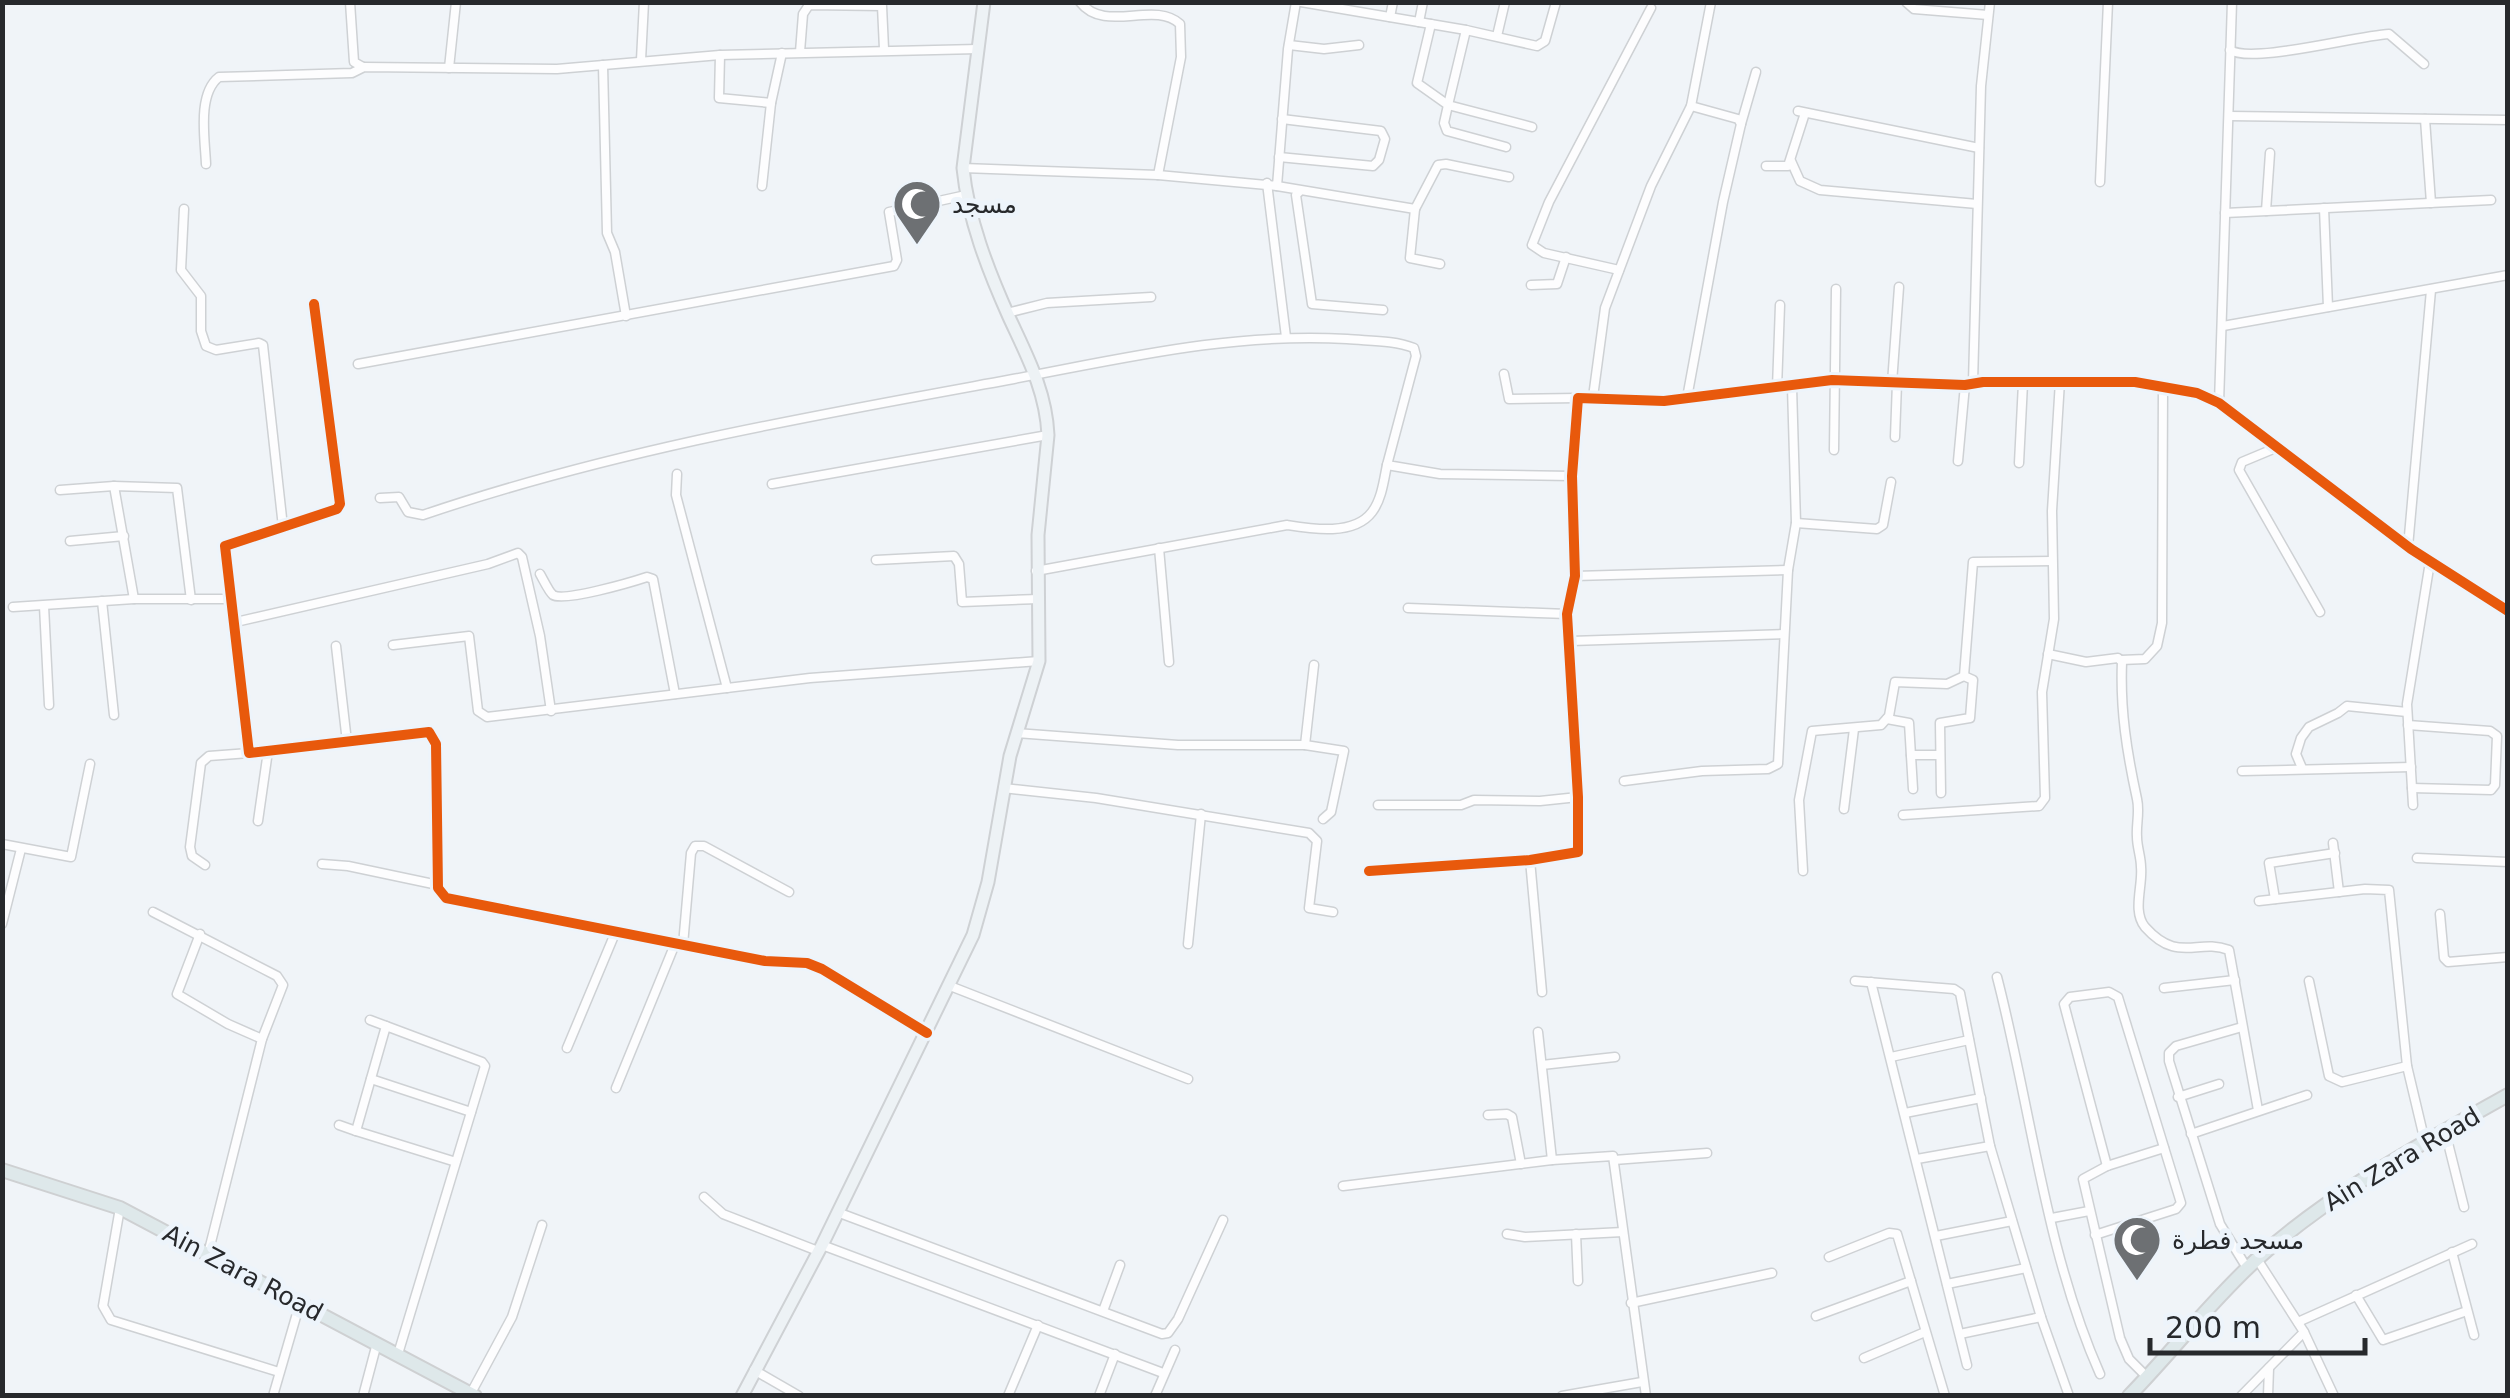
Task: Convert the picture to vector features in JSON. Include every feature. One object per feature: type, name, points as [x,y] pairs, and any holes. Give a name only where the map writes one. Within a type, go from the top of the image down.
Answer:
[{"type":"main road","points":[[742,1396],[950,986],[982,906],[1003,788],[1039,662],[1036,570],[1047,413],[1036,374],[980,244],[963,168],[984,2]]},
{"type":"main road","name":"Ain Zara Road","points":[[2128,1396],[2252,1263],[2311,1214],[2508,1095]]},
{"type":"main road","name":"Ain Zara Road","points":[[2,1170],[120,1208],[473,1394]]},
{"type":"street","points":[[350,2],[354,62],[364,67],[557,70],[720,55],[978,49]]},
{"type":"street","points":[[449,68],[456,2]]},
{"type":"street","points":[[641,60],[644,2]]},
{"type":"street","points":[[1080,2],[1097,15],[1170,17],[1180,24],[1181,57],[1158,175]]},
{"type":"street","points":[[1278,186],[1289,45],[1298,2],[1540,46],[1556,2]]},
{"type":"street","points":[[1390,17],[1393,2]]},
{"type":"street","points":[[1418,22],[1423,2]]},
{"type":"street","points":[[1497,36],[1505,2]]},
{"type":"street","points":[[1593,398],[1605,308],[1651,186],[1690,106],[1711,2]]},
{"type":"street","points":[[1906,2],[1914,9],[1988,15]]},
{"type":"street","points":[[1958,461],[1969,384],[1990,2]]},
{"type":"street","points":[[2100,182],[2108,2]]},
{"type":"street","points":[[2219,403],[2232,2]]},
{"type":"street","points":[[800,52],[803,14],[809,5],[882,6],[884,49]]},
{"type":"street","points":[[1619,270],[1534,249],[1534,238],[1651,8]]},
{"type":"street","points":[[1431,24],[1417,83],[1448,105],[1532,127]]},
{"type":"street","points":[[1466,30],[1444,123],[1447,131],[1506,147]]},
{"type":"street","points":[[2230,50],[2263,55],[2389,34],[2424,64]]},
{"type":"street","points":[[1289,45],[1324,49],[1359,45]]},
{"type":"street","points":[[762,186],[782,53]]},
{"type":"street","points":[[720,55],[721,99],[772,103]]},
{"type":"street","points":[[603,65],[607,234],[626,316]]},
{"type":"street","points":[[206,164],[206,100],[216,78],[352,73],[364,67]]},
{"type":"street","points":[[1687,398],[1723,202],[1756,72]]},
{"type":"street","points":[[1690,106],[1738,118],[1741,124]]},
{"type":"street","points":[[1766,166],[1785,168],[1791,160],[1802,112],[1979,148]]},
{"type":"street","points":[[2229,116],[2508,120]]},
{"type":"street","points":[[1278,157],[1373,166],[1379,160],[1385,139],[1381,131],[1282,119]]},
{"type":"street","points":[[2424,120],[2431,203]]},
{"type":"street","points":[[2266,211],[2270,153]]},
{"type":"street","points":[[1791,160],[1800,181],[1820,190],[1977,204]]},
{"type":"street","points":[[1440,264],[1410,258],[1416,209],[1438,165],[1510,177]]},
{"type":"street","points":[[963,168],[1158,175],[1267,184],[1416,209]]},
{"type":"street","points":[[1267,184],[1286,337]]},
{"type":"street","points":[[1298,192],[1312,304],[1383,310]]},
{"type":"street","points":[[358,364],[894,266],[897,260],[889,212],[966,195]]},
{"type":"street","points":[[2225,213],[2490,200]]},
{"type":"street","points":[[2324,208],[2328,307]]},
{"type":"street","points":[[184,209],[182,273],[201,296],[201,331],[206,346],[216,350],[260,342],[263,345],[283,527]]},
{"type":"street","points":[[1531,284],[1557,284],[1566,257]]},
{"type":"street","points":[[2223,326],[2508,276]]},
{"type":"street","points":[[1895,437],[1899,287]]},
{"type":"street","points":[[1834,450],[1836,289]]},
{"type":"street","points":[[2408,547],[2431,290]]},
{"type":"street","points":[[1007,313],[1048,303],[1151,297]]},
{"type":"street","points":[[249,753],[225,546],[337,510],[340,504],[314,304]]},
{"type":"street","points":[[1777,388],[1780,305]]},
{"type":"street","points":[[380,498],[399,497],[408,512],[423,516],[518,483],[713,434],[1202,344],[1286,337],[1381,341],[1414,348],[1416,356],[1372,512],[1352,526],[1310,530],[1287,525],[1036,570]]},
{"type":"street","points":[[1504,374],[1509,399],[1644,402],[1832,380],[2164,385],[2219,403],[2408,547],[2508,611]]},
{"type":"street","points":[[1903,815],[2043,803],[2046,792],[2042,692],[2054,619],[2052,511],[2060,381]]},
{"type":"street","points":[[2019,463],[2023,383]]},
{"type":"street","points":[[2048,654],[2086,662],[2121,660],[2145,658],[2157,646],[2162,623],[2164,385]]},
{"type":"street","points":[[1624,781],[1702,771],[1768,769],[1778,764],[1788,570],[1796,524],[1792,387]]},
{"type":"street","points":[[1369,871],[1530,860],[1578,852],[1568,614],[1575,576],[1572,476],[1578,398]]},
{"type":"street","points":[[772,484],[1048,435]]},
{"type":"street","points":[[2278,446],[2242,462],[2240,470],[2320,612]]},
{"type":"street","points":[[1387,464],[1440,474],[1572,476]]},
{"type":"street","points":[[677,474],[676,494],[727,688]]},
{"type":"street","points":[[1796,524],[1877,530],[1883,524],[1891,482]]},
{"type":"street","points":[[114,486],[134,599]]},
{"type":"street","points":[[60,490],[114,486],[178,490],[191,600]]},
{"type":"street","points":[[70,540],[124,536]]},
{"type":"street","points":[[1159,548],[1170,662]]},
{"type":"street","points":[[236,622],[518,554],[540,636],[551,711]]},
{"type":"street","points":[[876,560],[954,556],[959,564],[960,602],[1038,599]]},
{"type":"street","points":[[1964,676],[1973,562],[2052,561]]},
{"type":"street","points":[[2414,805],[2407,712],[2430,562]]},
{"type":"street","points":[[1575,576],[1788,570]]},
{"type":"street","points":[[540,574],[553,595],[558,596],[598,593],[647,577],[653,579],[675,694]]},
{"type":"street","points":[[13,607],[134,599],[232,600]]},
{"type":"street","points":[[102,602],[114,715]]},
{"type":"street","points":[[44,606],[49,704]]},
{"type":"street","points":[[1408,608],[1568,614]]},
{"type":"street","points":[[1571,641],[1784,634]]},
{"type":"street","points":[[393,645],[469,636],[480,714],[551,711],[810,678],[1039,662]]},
{"type":"street","points":[[336,646],[347,742]]},
{"type":"street","points":[[2121,660],[2128,765],[2138,801],[2140,918],[2174,948],[2228,948],[2258,1110]]},
{"type":"street","points":[[1305,746],[1314,665]]},
{"type":"street","points":[[1802,872],[1799,800],[1807,772],[1810,735],[1820,728],[1854,729],[1882,724],[1887,719],[1895,682],[1946,684],[1964,676],[1974,680],[1970,718],[1941,722],[1941,793]]},
{"type":"street","points":[[2302,768],[2296,754],[2305,731],[2346,706],[2407,712]]},
{"type":"street","points":[[1887,719],[1909,724],[1912,790]]},
{"type":"street","points":[[2408,725],[2490,732],[2496,736],[2492,790],[2412,788]]},
{"type":"street","points":[[1844,809],[1854,729]]},
{"type":"street","points":[[205,864],[192,856],[190,847],[201,763],[209,756],[428,732],[434,736],[438,885],[446,898],[765,961],[808,963],[927,1033]]},
{"type":"street","points":[[1016,734],[1344,751],[1331,812],[1324,819]]},
{"type":"street","points":[[258,820],[268,750]]},
{"type":"street","points":[[1911,756],[1940,756]]},
{"type":"street","points":[[2,844],[68,858],[72,855],[90,764]]},
{"type":"street","points":[[2242,771],[2411,768]]},
{"type":"street","points":[[1003,788],[1303,831],[1317,841],[1309,908],[1333,912]]},
{"type":"street","points":[[1378,805],[1460,806],[1474,800],[1578,797]]},
{"type":"street","points":[[1188,944],[1200,814]]},
{"type":"street","points":[[616,1088],[679,944],[695,846],[704,846],[788,892]]},
{"type":"street","points":[[2274,900],[2269,863],[2334,848],[2339,892]]},
{"type":"street","points":[[2,924],[21,849]]},
{"type":"street","points":[[2417,858],[2508,862]]},
{"type":"street","points":[[1530,860],[1542,992]]},
{"type":"street","points":[[322,864],[438,885]]},
{"type":"street","points":[[2260,901],[2389,890],[2408,1066],[2425,1142]]},
{"type":"street","points":[[153,912],[282,980],[262,1039],[208,1254]]},
{"type":"street","points":[[2440,914],[2444,958],[2448,962],[2508,956]]},
{"type":"street","points":[[567,1048],[616,931]]},
{"type":"street","points":[[200,934],[177,994],[262,1039]]},
{"type":"street","points":[[1998,977],[2018,1058],[2038,1173],[2076,1314],[2100,1374]]},
{"type":"street","points":[[2164,988],[2235,980]]},
{"type":"street","points":[[1855,981],[1958,990],[1990,1146],[2041,1318],[2069,1396]]},
{"type":"street","points":[[2308,981],[2329,1076],[2342,1082],[2408,1066]]},
{"type":"street","points":[[1872,982],[1968,1366]]},
{"type":"street","points":[[950,986],[1188,1079]]},
{"type":"street","points":[[2096,1236],[2180,1207],[2182,1203],[2118,996],[2108,992],[2070,996],[2064,1004],[2107,1166]]},
{"type":"street","points":[[370,1020],[484,1064],[398,1354]]},
{"type":"street","points":[[356,1131],[386,1026]]},
{"type":"street","points":[[2242,1027],[2172,1048],[2169,1061],[2220,1224],[2298,1322],[2334,1396]]},
{"type":"street","points":[[1538,1032],[1552,1160]]},
{"type":"street","points":[[1891,1057],[1969,1040]]},
{"type":"street","points":[[1542,1065],[1615,1057]]},
{"type":"street","points":[[370,1079],[471,1112]]},
{"type":"street","points":[[2178,1097],[2220,1084]]},
{"type":"street","points":[[2191,1134],[2307,1095]]},
{"type":"street","points":[[1905,1113],[1981,1098]]},
{"type":"street","points":[[1488,1114],[1512,1117],[1521,1164]]},
{"type":"street","points":[[339,1125],[456,1162]]},
{"type":"street","points":[[2445,1131],[2464,1207]]},
{"type":"street","points":[[1916,1158],[1990,1146]]},
{"type":"street","points":[[2147,1377],[2124,1349],[2083,1179],[2107,1166],[2164,1148]]},
{"type":"street","points":[[1614,1160],[1707,1153]]},
{"type":"street","points":[[1344,1186],[1613,1156],[1646,1396]]},
{"type":"street","points":[[704,1197],[724,1214],[1164,1373]]},
{"type":"street","points":[[120,1208],[103,1306],[111,1320],[279,1372]]},
{"type":"street","points":[[2052,1218],[2089,1210]]},
{"type":"street","points":[[838,1212],[1157,1334],[1168,1332],[1178,1319],[1223,1220]]},
{"type":"street","points":[[1936,1236],[2012,1221]]},
{"type":"street","points":[[473,1394],[512,1317],[542,1225]]},
{"type":"street","points":[[1508,1234],[1520,1237],[1623,1232]]},
{"type":"street","points":[[1830,1257],[1894,1232],[1900,1237],[1945,1396]]},
{"type":"street","points":[[1576,1234],[1578,1280]]},
{"type":"street","points":[[2298,1322],[2472,1244]]},
{"type":"street","points":[[2452,1252],[2474,1335]]},
{"type":"street","points":[[1103,1312],[1120,1265]]},
{"type":"street","points":[[1948,1284],[2026,1268]]},
{"type":"street","points":[[1631,1304],[1772,1274]]},
{"type":"street","points":[[1816,1316],[1911,1281]]},
{"type":"street","points":[[2356,1296],[2383,1340],[2468,1311]]},
{"type":"street","points":[[272,1396],[300,1303]]},
{"type":"street","points":[[1960,1334],[2041,1318]]},
{"type":"street","points":[[1008,1396],[1038,1325]]},
{"type":"street","points":[[1864,1358],[1925,1332]]},
{"type":"street","points":[[2242,1396],[2304,1332]]},
{"type":"street","points":[[363,1396],[377,1343]]},
{"type":"street","points":[[1155,1396],[1175,1350]]},
{"type":"street","points":[[1099,1396],[1116,1354]]},
{"type":"street","points":[[2268,1396],[2269,1368]]},
{"type":"street","points":[[754,1370],[799,1396]]},
{"type":"street","points":[[1562,1396],[1642,1382]]},
{"type":"cycle path","points":[[314,304],[340,504],[337,509],[225,546],[249,753],[429,732],[436,744],[438,888],[446,898],[765,961],[807,963],[927,1033]]},
{"type":"cycle path","points":[[1369,871],[1530,860],[1578,852],[1567,614],[1575,576],[1572,476],[1578,398],[1664,401],[1832,380],[1965,385],[2135,382],[2197,393],[2219,403],[2411,549],[2508,611]]},
{"type":"place","name":"مسجد","points":[[917,246]]},
{"type":"place","name":"مسجد فطرة","points":[[2137,1282]]}]
